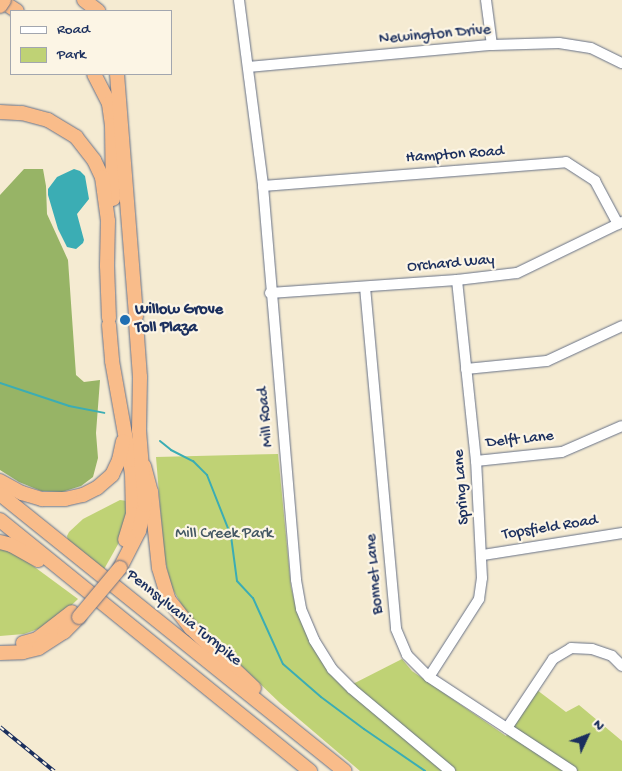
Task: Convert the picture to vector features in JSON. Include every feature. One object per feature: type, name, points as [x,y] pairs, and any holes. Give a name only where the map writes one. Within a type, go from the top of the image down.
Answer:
[{"type":"highway","points":[[0,0],[15,10]]},
{"type":"highway","points":[[0,6],[4,0]]},
{"type":"highway","points":[[84,0],[99,10]]},
{"type":"highway","points":[[91,0],[99,10]]},
{"type":"highway","points":[[95,75],[107,99],[112,125],[113,210],[108,221]]},
{"type":"highway","points":[[102,75],[108,85],[120,116]]},
{"type":"highway","points":[[0,653],[23,652],[39,648],[64,632],[135,539],[143,520],[145,505],[144,466],[139,430],[140,377],[116,75]]},
{"type":"highway","points":[[0,112],[22,113],[48,120],[76,137],[94,160],[102,177],[108,221],[107,283],[112,361],[132,473],[134,514],[130,530],[116,565]]},
{"type":"highway","points":[[0,481],[22,493],[42,499],[65,500],[90,492],[105,482],[116,468],[121,452],[124,425]]},
{"type":"highway","points":[[144,466],[151,492],[159,568],[164,588],[176,611],[210,647],[345,771]]},
{"type":"highway","name":"Pennsylvania Turnpike","points":[[0,494],[345,771]]},
{"type":"highway","points":[[0,520],[310,771]]},
{"type":"highway","points":[[0,542],[11,545],[38,560],[72,586],[106,606]]},
{"type":"highway","points":[[0,644],[18,645],[37,639],[76,615]]},
{"type":"street","name":"Mill Road","points":[[239,0],[262,186],[296,580],[302,609],[314,640],[332,669],[352,689],[450,771]]},
{"type":"street","points":[[486,0],[492,45]]},
{"type":"street","name":"Newington Drive","points":[[248,67],[492,45],[559,43],[591,48],[622,63]]},
{"type":"street","name":"Hampton Road","points":[[262,186],[566,162],[595,180],[620,223]]},
{"type":"street","name":"Orchard Way","points":[[270,293],[457,280],[517,273],[620,223]]},
{"type":"street","name":"Spring Lane","points":[[429,677],[479,599],[482,555],[476,461],[457,280]]},
{"type":"street","name":"Bonnet Lane","points":[[365,287],[396,629],[407,655],[429,677],[572,771]]},
{"type":"street","points":[[466,369],[548,361],[622,326]]},
{"type":"street","name":"Delft Lane","points":[[476,461],[562,452],[622,426]]},
{"type":"street","name":"Topsfield Road","points":[[482,555],[622,532]]},
{"type":"street","points":[[507,728],[553,659],[571,648],[592,649],[606,653],[622,666]]},
{"type":"green space","points":[[24,169],[43,169],[47,214],[68,260],[76,375],[84,382],[100,380],[96,433],[98,458],[93,477],[81,486],[62,492],[41,491],[19,482],[0,470],[0,195]]},
{"type":"green space","name":"Mill Creek Park","points":[[278,454],[291,587],[297,611],[345,688],[402,659],[412,671],[506,736],[537,690],[566,712],[579,705],[622,741],[622,771],[360,771],[280,703],[184,609],[171,586],[164,555],[156,457]]},
{"type":"green space","points":[[120,500],[127,501],[126,530],[103,571],[68,541],[67,536],[83,519]]},
{"type":"green space","points":[[0,548],[21,557],[78,599],[57,619],[41,628],[24,634],[0,636]]},
{"type":"water","points":[[74,169],[80,171],[85,176],[89,199],[77,214],[84,240],[76,249],[67,247],[58,229],[48,195],[48,189],[57,177]]},
{"type":"waterway","points":[[0,383],[69,406],[104,413]]},
{"type":"waterway","points":[[160,441],[171,450],[193,461],[207,475],[231,536],[237,581],[253,598],[283,664],[321,697],[425,771]]},
{"type":"railway","points":[[0,727],[54,771]]},
{"type":"place","name":"Willow Grove Toll Plaza","points":[[125,320]]}]
